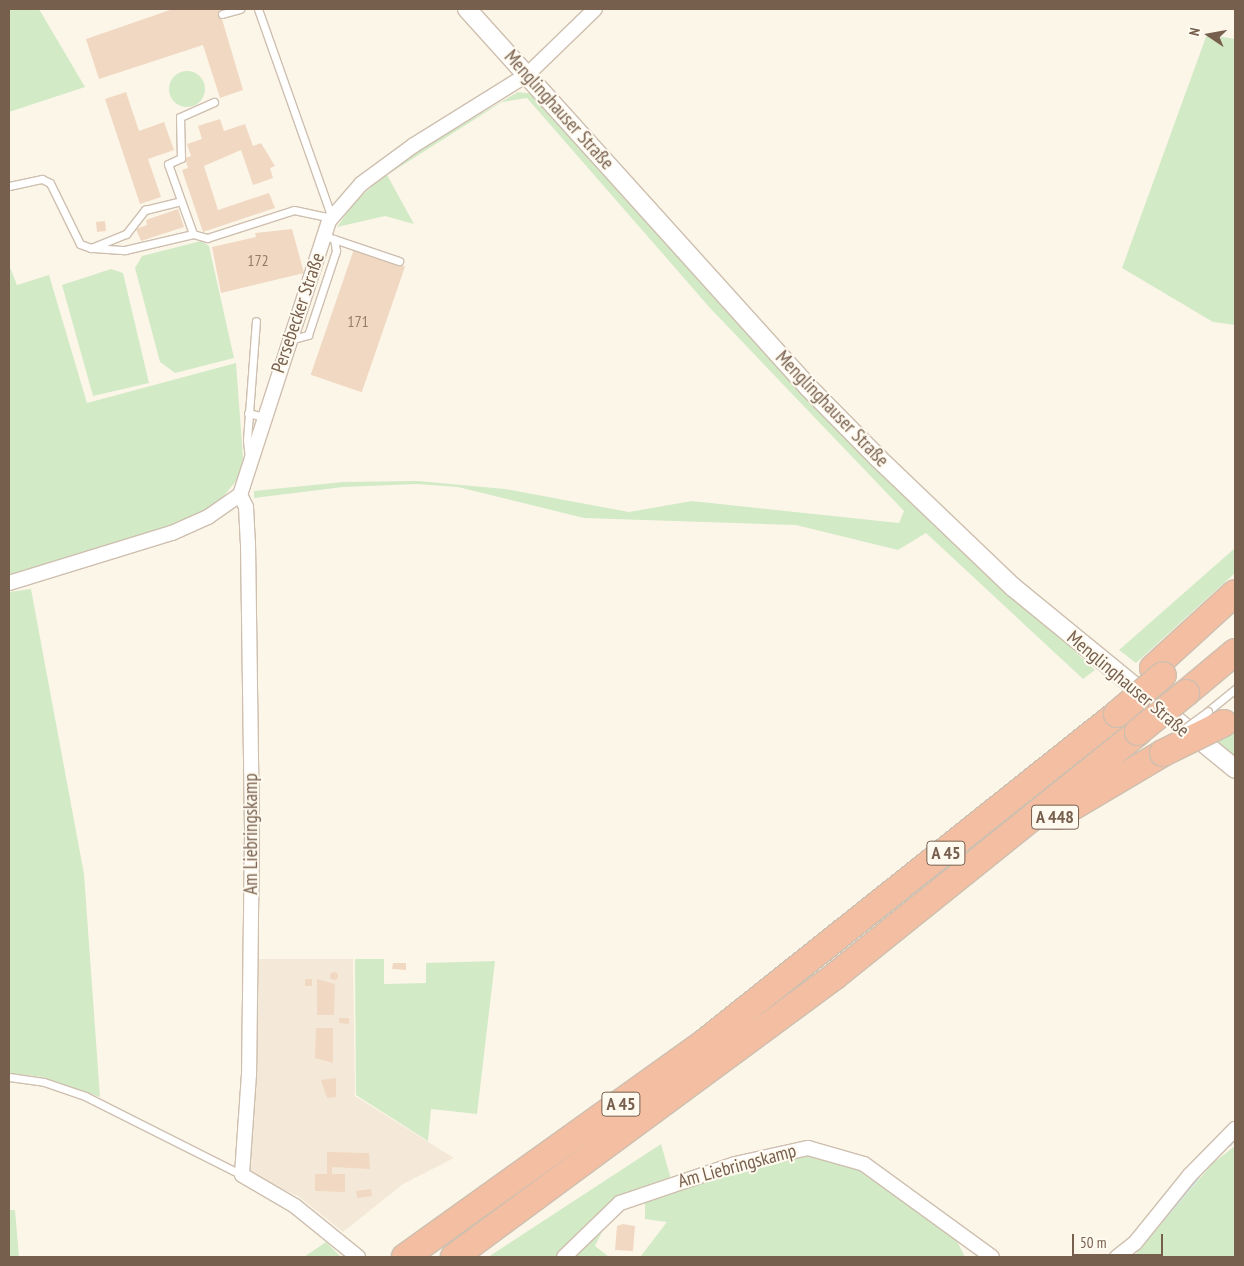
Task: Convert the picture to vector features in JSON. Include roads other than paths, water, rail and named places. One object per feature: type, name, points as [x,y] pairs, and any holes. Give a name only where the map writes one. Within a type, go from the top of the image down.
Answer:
[{"type":"highway","points":[[1158,672],[1235,593]]},
{"type":"highway","name":"A 45","points":[[405,1257],[705,1042],[1111,717],[1158,672],[1235,615]]},
{"type":"highway","name":"A 45","points":[[454,1257],[706,1075],[950,886],[1153,744],[1186,693],[1235,652]]},
{"type":"highway","name":"A 448","points":[[950,886],[1071,807],[1153,744],[1222,718]]},
{"type":"street","name":"Menglinghauser Straße","points":[[467,9],[528,74],[809,388],[878,458],[1014,587],[1235,769]]},
{"type":"street","name":"Persebecker Straße","points":[[240,495],[253,463],[264,417],[289,340],[329,237],[332,218],[362,184],[406,150],[528,74],[595,9]]},
{"type":"street","points":[[9,583],[172,533],[208,517],[240,495]]},
{"type":"street","name":"Am Liebringskamp","points":[[240,495],[246,507],[248,543],[252,834],[249,1074],[242,1175]]},
{"type":"street","points":[[1117,1257],[1135,1243],[1189,1176],[1235,1129]]},
{"type":"street","name":"Am Liebringskamp","points":[[564,1257],[620,1203],[735,1164],[808,1148],[864,1164],[992,1257]]},
{"type":"street","points":[[242,1175],[296,1206],[358,1257]]},
{"type":"lane","points":[[222,14],[240,9]]},
{"type":"lane","points":[[258,9],[332,218]]},
{"type":"lane","points":[[193,234],[168,164],[181,158],[180,117],[214,102]]},
{"type":"lane","points":[[9,186],[42,179],[50,183],[80,244],[91,248],[125,250],[193,234],[208,238],[294,210],[332,218]]},
{"type":"lane","points":[[91,248],[126,234],[145,210],[181,201]]},
{"type":"lane","points":[[329,237],[400,261]]},
{"type":"lane","points":[[253,463],[248,457],[248,413],[256,321]]},
{"type":"lane","points":[[248,413],[264,417]]},
{"type":"lane","points":[[1222,718],[1235,689]]},
{"type":"lane","points":[[9,1077],[44,1082],[85,1096],[242,1175]]},
{"type":"waterway","points":[[1229,1145],[1235,1139]]},
{"type":"waterway","points":[[1162,1220],[1198,1177]]}]
